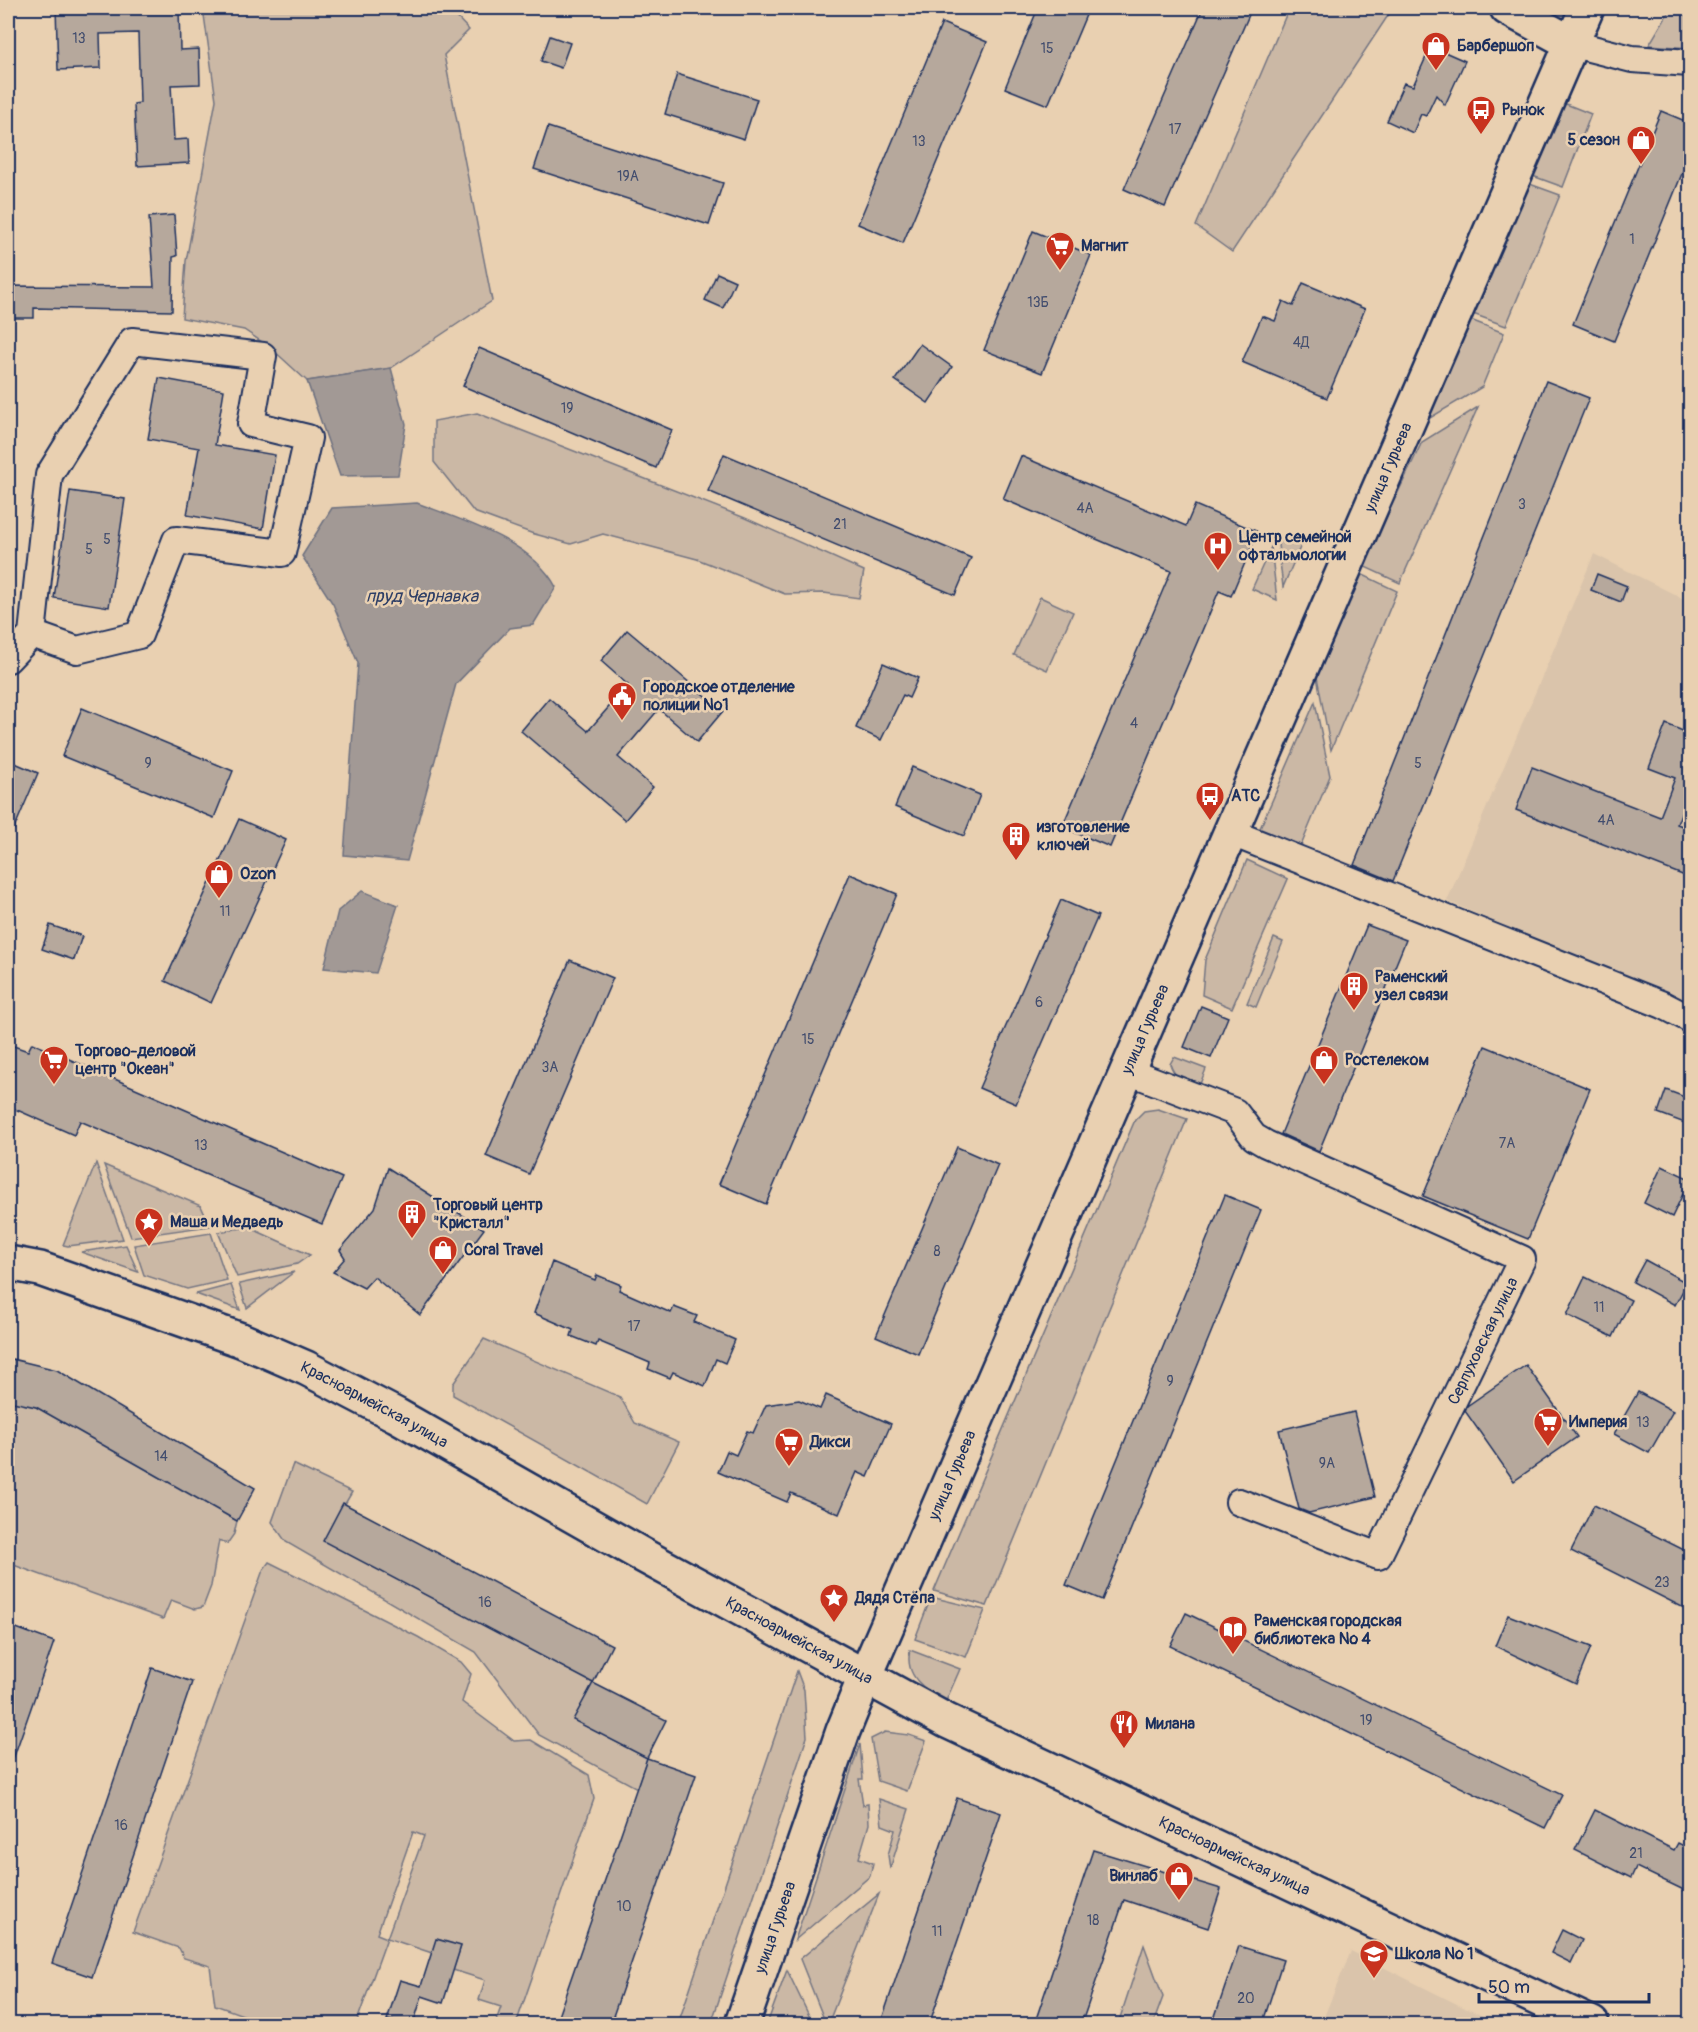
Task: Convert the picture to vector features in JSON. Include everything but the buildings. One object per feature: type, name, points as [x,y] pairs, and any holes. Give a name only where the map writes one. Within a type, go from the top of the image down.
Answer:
[{"type":"main road","points":[[1507,8],[1573,44]]},
{"type":"main road","name":"улица Гурьева","points":[[742,2025],[843,1731],[865,1677],[1587,8]]},
{"type":"main road","name":"Красноармейская улица","points":[[8,1263],[40,1269],[241,1340],[306,1368],[396,1415],[644,1556],[947,1720],[1592,2025]]},
{"type":"street","points":[[1573,44],[1632,59],[1690,63]]},
{"type":"street","points":[[8,659],[32,634],[48,475],[132,341],[263,356],[251,424],[308,438],[282,553],[176,540],[140,635],[77,650],[32,634]]},
{"type":"street","points":[[1232,833],[1663,1005],[1690,1019]]},
{"type":"street","name":"Серпуховская улица","points":[[1128,1071],[1236,1112],[1254,1137],[1266,1144],[1522,1259],[1378,1556],[1239,1502]]},
{"type":"shaded area","points":[[203,8],[449,9],[469,30],[444,55],[492,301],[391,368],[307,381],[271,348],[244,330],[182,318],[186,261],[216,100]]},
{"type":"shaded area","points":[[1289,8],[1393,8],[1232,252],[1196,226]]},
{"type":"shaded area","points":[[1671,8],[1690,8],[1690,48],[1649,45]]},
{"type":"shaded area","points":[[1561,102],[1591,114],[1563,187],[1530,175]]},
{"type":"shaded area","points":[[1527,183],[1560,195],[1506,326],[1473,314]]},
{"type":"shaded area","points":[[1468,319],[1504,333],[1482,387],[1425,421]]},
{"type":"shaded area","points":[[1478,407],[1400,583],[1363,566],[1422,442]]},
{"type":"shaded area","points":[[477,413],[745,518],[864,571],[859,598],[824,593],[785,594],[697,559],[603,534],[571,544],[531,533],[474,512],[434,462],[434,421]]},
{"type":"shaded area","points":[[1277,536],[1301,545],[1283,587]]},
{"type":"shaded area","points":[[1271,547],[1277,600],[1252,589]]},
{"type":"shaded area","points":[[1594,554],[1690,602],[1690,1005],[1447,901]]},
{"type":"shaded area","points":[[1361,574],[1397,591],[1331,750],[1317,677]]},
{"type":"shaded area","points":[[1040,597],[1073,612],[1047,670],[1014,655]]},
{"type":"shaded area","points":[[1315,702],[1330,776],[1298,853],[1258,833]]},
{"type":"shaded area","points":[[1247,860],[1288,879],[1232,1008],[1202,995],[1205,960]]},
{"type":"shaded area","points":[[1274,938],[1283,942],[1256,1007],[1247,1003]]},
{"type":"shaded area","points":[[1174,1057],[1206,1069],[1198,1089],[1181,1080],[1175,1073],[1170,1064]]},
{"type":"shaded area","points":[[1158,1109],[1187,1119],[987,1606],[934,1591],[1135,1120],[1144,1111]]},
{"type":"shaded area","points":[[96,1163],[123,1239],[63,1245]]},
{"type":"shaded area","points":[[104,1165],[201,1206],[210,1226],[131,1237]]},
{"type":"shaded area","points":[[248,1227],[310,1255],[297,1264],[237,1277],[218,1232]]},
{"type":"shaded area","points":[[211,1233],[227,1280],[187,1289],[144,1275],[134,1245]]},
{"type":"shaded area","points":[[126,1245],[138,1272],[81,1252]]},
{"type":"shaded area","points":[[294,1272],[247,1308],[239,1284]]},
{"type":"shaded area","points":[[231,1285],[240,1310],[196,1294]]},
{"type":"shaded area","points":[[484,1339],[620,1397],[635,1423],[679,1442],[647,1504],[453,1395],[453,1384]]},
{"type":"shaded area","points":[[8,1401],[36,1407],[237,1521],[234,1534],[227,1544],[219,1540],[211,1586],[203,1607],[195,1609],[171,1600],[163,1619],[8,1563]]},
{"type":"shaded area","points":[[293,1464],[352,1492],[324,1540],[593,1683],[574,1720],[647,1758],[637,1788],[539,1735],[476,1652],[286,1542],[272,1522]]},
{"type":"shaded area","points":[[269,1562],[418,1637],[461,1662],[471,1674],[462,1702],[514,1741],[531,1740],[589,1775],[594,1799],[516,2024],[495,2024],[501,2007],[479,2000],[485,1980],[453,1970],[461,1946],[437,1939],[432,1953],[387,1938],[356,2024],[268,2024],[215,2005],[210,1966],[184,1958],[179,1948],[133,1932],[263,1570]],"holes":[[[413,1832],[424,1836],[387,1938],[377,1934]]]},
{"type":"shaded area","points":[[931,1597],[985,1610],[966,1657],[915,1639]]},
{"type":"shaded area","points":[[910,1650],[960,1669],[946,1701],[924,1687],[913,1675],[910,1668]]},
{"type":"shaded area","points":[[797,1671],[804,1690],[807,1737],[711,2024],[678,2024]]},
{"type":"shaded area","points":[[885,1732],[909,1735],[926,1741],[907,1791],[878,1781],[871,1739]]},
{"type":"shaded area","points":[[860,1744],[863,1779],[859,1779],[863,1805],[868,1804],[869,1824],[859,1858],[873,1863],[870,1876],[795,1940]]},
{"type":"shaded area","points":[[879,1799],[909,1809],[890,1869],[888,1855],[895,1830],[882,1825]]},
{"type":"shaded area","points":[[879,1894],[828,2024],[826,2024],[800,1959]]},
{"type":"shaded area","points":[[1144,1945],[1163,1997],[1153,2024],[1118,2024]]},
{"type":"shaded area","name":"Школа № 1","points":[[1351,1951],[1465,2008],[1500,2024],[1321,2024]]},
{"type":"shaded area","points":[[787,1970],[813,2024],[767,2024]]},
{"type":"water","points":[[391,368],[406,424],[398,475],[340,476],[307,381]]},
{"type":"water","name":"пруд Чернавка","points":[[417,503],[475,525],[514,545],[545,571],[556,587],[533,625],[510,628],[456,684],[407,861],[344,855],[358,663],[333,604],[302,556],[332,508]]},
{"type":"water","points":[[362,891],[398,905],[376,973],[324,968],[338,911]]},
{"type":"place","name":"Барбершоп","points":[[1436,72]]},
{"type":"place","name":"Рынок","points":[[1481,136]]},
{"type":"place","name":"5 сезон","points":[[1641,166]]},
{"type":"place","name":"Магнит","points":[[1060,272]]},
{"type":"place","name":"Центр семейной офтальмологии","points":[[1218,572]]},
{"type":"place","name":"Городское отделение полиции №1","points":[[622,722]]},
{"type":"place","name":"АТС","points":[[1210,822]]},
{"type":"place","name":"изготовление ключей","points":[[1016,862]]},
{"type":"place","name":"Ozon","points":[[219,900]]},
{"type":"place","name":"Раменский узел связи","points":[[1354,1012]]},
{"type":"place","name":"Торгово-деловой центр \"Океан\"","points":[[54,1086]]},
{"type":"place","name":"Ростелеком","points":[[1324,1086]]},
{"type":"place","name":"Торговый центр \"Кристалл\"","points":[[412,1240]]},
{"type":"place","name":"Маша и Медведь","points":[[149,1248]]},
{"type":"place","name":"Coral Travel","points":[[443,1276]]},
{"type":"place","name":"Империя","points":[[1548,1448]]},
{"type":"place","name":"Дикси","points":[[789,1468]]},
{"type":"place","name":"Дядя Стёпа","points":[[834,1624]]},
{"type":"place","name":"Раменская городская библиотека № 4","points":[[1233,1656]]},
{"type":"place","name":"Милана","points":[[1124,1750]]},
{"type":"place","name":"Винлаб","points":[[1179,1902]]},
{"type":"place","name":"Школа № 1","points":[[1374,1980]]}]
